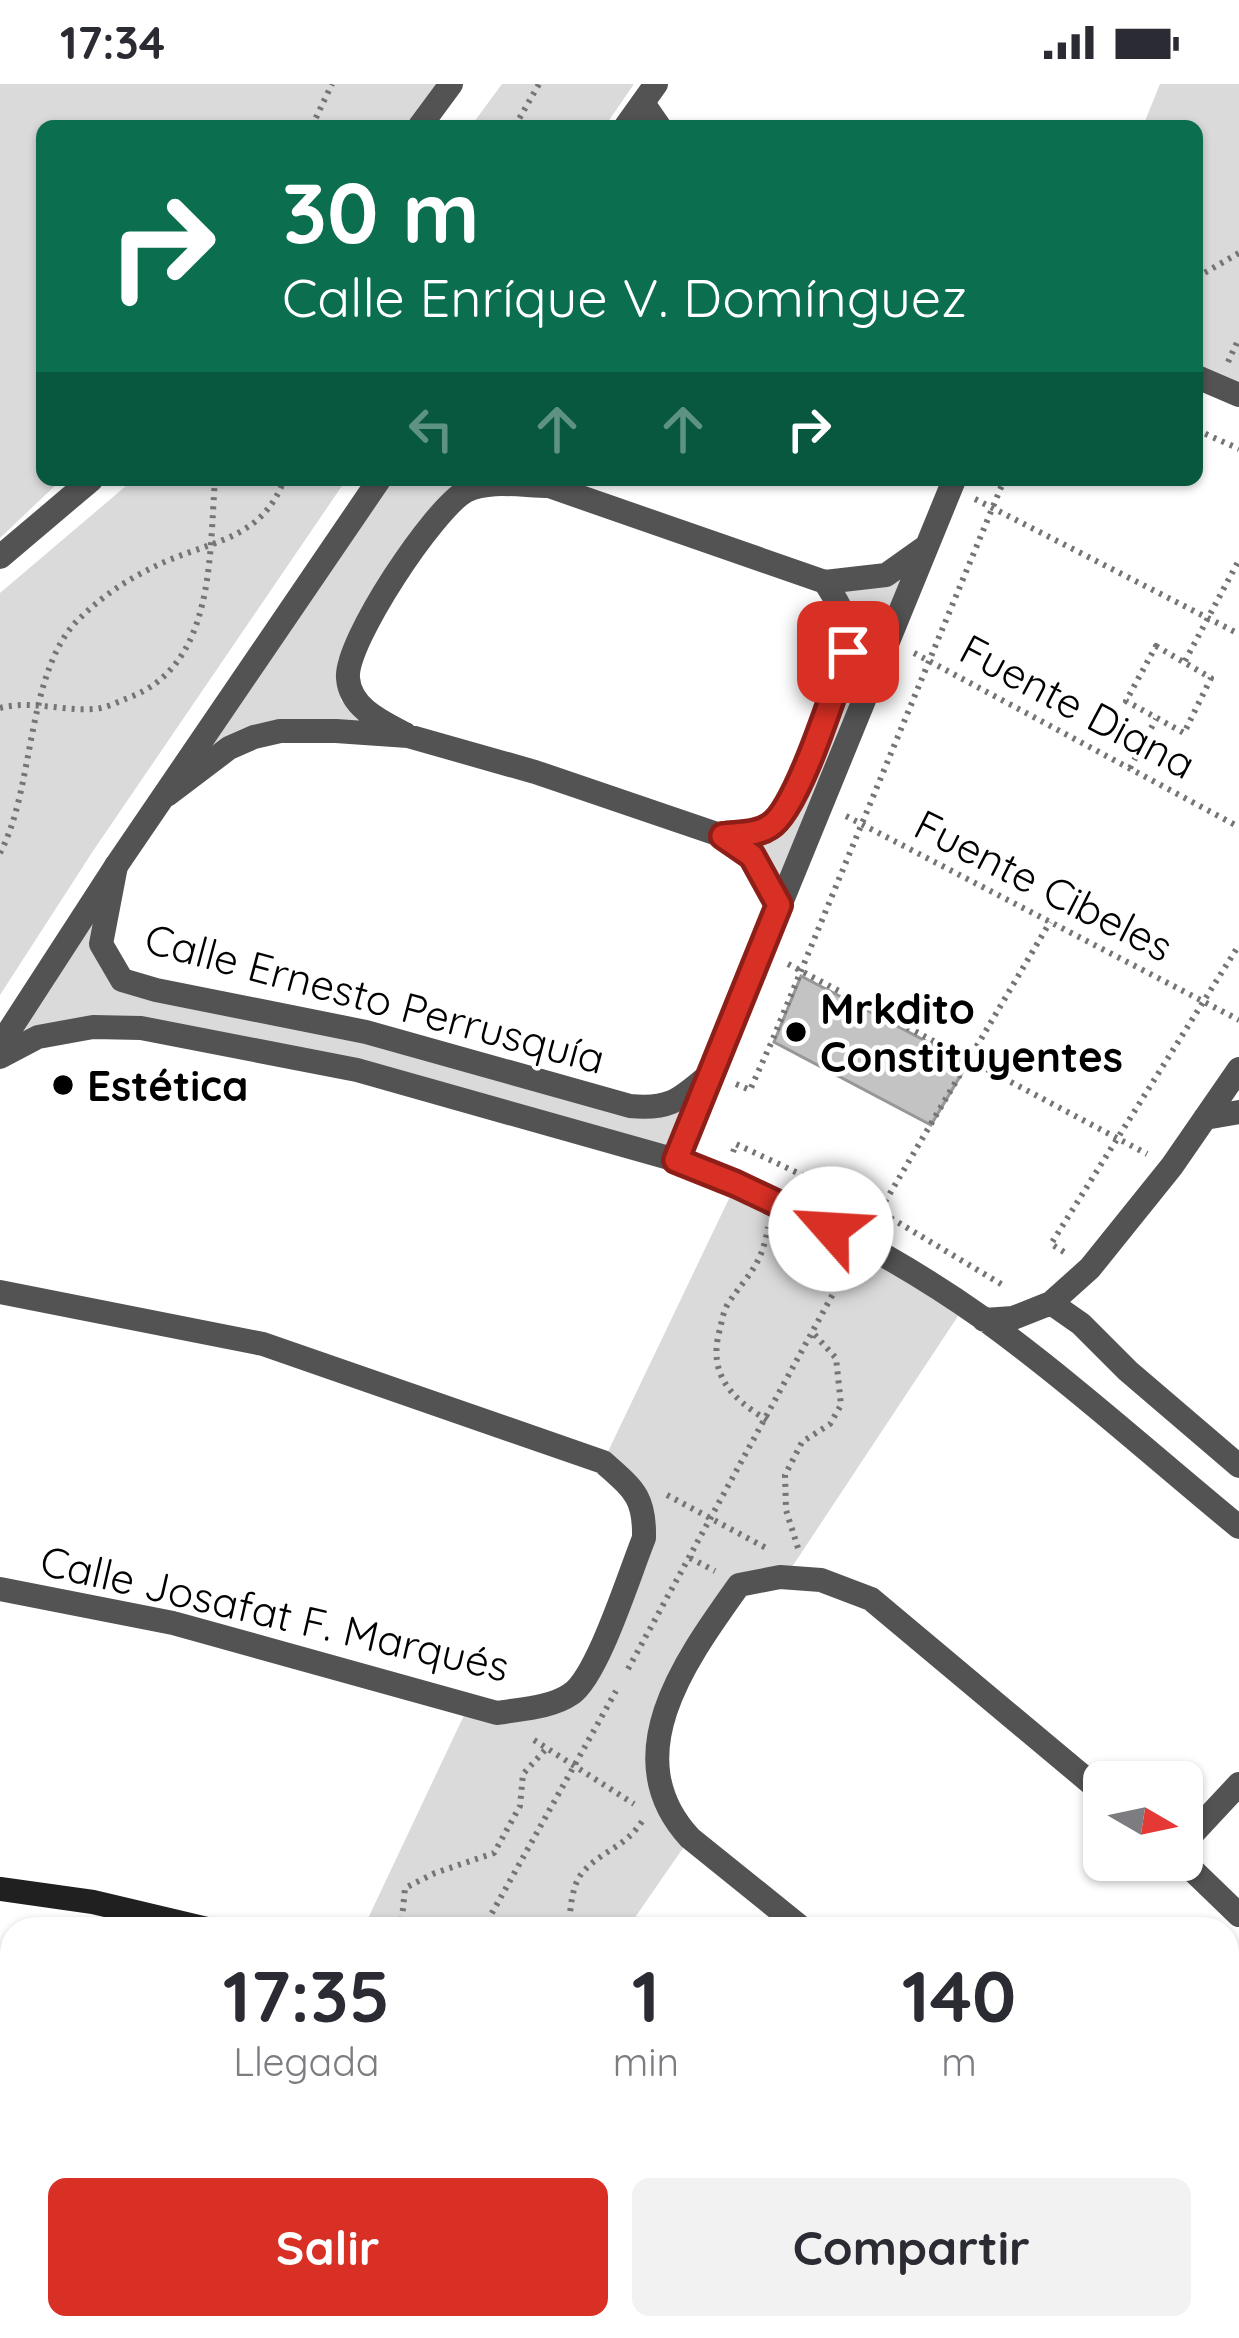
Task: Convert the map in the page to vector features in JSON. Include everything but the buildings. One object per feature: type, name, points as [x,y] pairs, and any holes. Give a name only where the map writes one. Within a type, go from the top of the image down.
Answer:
[{"type":"main road","points":[[0,1889],[156,1917]]},
{"type":"street","points":[[424,120],[451,84]]},
{"type":"street","points":[[630,120],[650,93]]},
{"type":"street","points":[[1203,380],[1239,395]]},
{"type":"street","points":[[0,557],[84,486]]},
{"type":"street","points":[[0,1045],[374,486]]},
{"type":"street","points":[[477,486],[444,506],[367,622],[350,664],[353,694],[369,715],[408,736],[535,772],[723,836],[752,856],[779,905]]},
{"type":"street","points":[[554,486],[825,582],[886,574],[926,547]]},
{"type":"street","points":[[676,1160],[951,486]]},
{"type":"street","points":[[723,836],[758,832],[775,824],[791,800],[848,652],[846,615],[825,582]]},
{"type":"street","points":[[164,796],[229,748],[254,737],[298,731],[408,736]]},
{"type":"street","name":"Calle Ernesto Perrusquía","points":[[116,866],[101,944],[122,980],[366,1032],[630,1106],[658,1108],[678,1101],[710,1073]]},
{"type":"street","name":"Calle Ernesto Perrusquía","points":[[0,1057],[38,1037],[92,1027],[141,1028],[356,1070],[676,1160],[860,1244],[984,1320],[1239,1527]]},
{"type":"street","points":[[984,1320],[1013,1318],[1051,1303],[1090,1268],[1172,1166],[1239,1069]]},
{"type":"street","points":[[1205,1118],[1239,1112]]},
{"type":"street","name":"Calle Josafat F. Marqués","points":[[0,1292],[263,1344],[603,1462],[639,1495],[644,1516],[644,1538],[588,1676],[571,1694],[540,1706],[497,1713],[173,1623],[0,1589]]},
{"type":"street","points":[[1051,1303],[1081,1324],[1239,1466]]},
{"type":"street","points":[[787,1917],[677,1824],[658,1784],[657,1733],[694,1648],[739,1585],[780,1577],[821,1580],[871,1599],[1083,1776]]},
{"type":"street","points":[[1203,1823],[1239,1784]]},
{"type":"street","points":[[1203,1880],[1239,1915]]},
{"type":"path","points":[[315,120],[332,84]]},
{"type":"path","points":[[518,120],[539,84]]},
{"type":"path","points":[[1203,274],[1239,253]]},
{"type":"path","points":[[1203,433],[1239,449]]},
{"type":"path","points":[[0,708],[16,704],[98,710],[145,692],[182,659],[202,611],[214,486]]},
{"type":"path","points":[[0,853],[15,825],[48,672],[73,625],[112,588],[246,532],[277,498],[282,486]]},
{"type":"path","points":[[957,486],[1239,634]]},
{"type":"path","points":[[710,1073],[750,1090],[1002,486]]},
{"type":"path","points":[[1185,661],[1239,560]]},
{"type":"path","name":"Fuente Diana","points":[[888,639],[1239,827]]},
{"type":"path","points":[[1156,646],[1211,679],[1184,733],[1156,719],[1126,701],[1156,646]]},
{"type":"path","points":[[1130,768],[1156,719]]},
{"type":"path","name":"Fuente Cibeles","points":[[821,803],[1239,1020]]},
{"type":"path","points":[[490,1917],[860,1244],[1050,922]]},
{"type":"path","points":[[1090,1268],[1051,1244],[1239,945]]},
{"type":"path","points":[[760,953],[803,970],[1172,1166]]},
{"type":"path","points":[[767,1420],[737,1402],[718,1376],[716,1344],[727,1305],[760,1263],[772,1201]]},
{"type":"path","points":[[794,1564],[800,1552],[786,1510],[785,1474],[802,1442],[830,1424],[841,1405],[836,1358],[813,1333]]},
{"type":"path","points":[[658,1490],[773,1552]]},
{"type":"path","points":[[497,1713],[648,1812],[631,1838],[582,1872],[570,1917]]},
{"type":"path","points":[[402,1917],[405,1888],[494,1853],[520,1806],[523,1774],[546,1749]]},
{"type":"shaded area","points":[[0,84],[451,84],[424,120],[36,120],[36,486],[55,486],[0,538]]},
{"type":"shaded area","points":[[502,84],[634,84],[609,120],[475,120]]},
{"type":"shaded area","points":[[1160,84],[1239,84],[1239,395],[1203,380],[1203,120],[1145,120]]},
{"type":"shaded area","points":[[126,486],[342,486],[0,995],[0,593]]},
{"type":"shaded area","points":[[375,486],[492,486],[439,500],[338,660],[341,701],[391,735],[280,720],[167,790]]},
{"type":"shaded area","points":[[926,547],[779,905],[723,836],[775,824],[848,652],[825,582],[886,575]]},
{"type":"shaded area","points":[[116,866],[101,944],[122,980],[630,1106],[710,1074],[676,1160],[141,1028],[0,1045]]},
{"type":"shaded area","points":[[736,1184],[964,1307],[794,1564],[780,1577],[739,1585],[657,1734],[690,1838],[635,1917],[369,1917],[467,1709],[496,1717],[588,1676],[644,1516],[603,1462]]},
{"type":"place","name":"Mrkdito Constituyentes","points":[[796,1032]]},
{"type":"place","name":"Estética","points":[[63,1085]]},
{"type":"route","points":[[831,1229],[676,1160],[779,905],[752,856],[723,836],[758,832],[775,824],[791,800],[848,652]]}]
